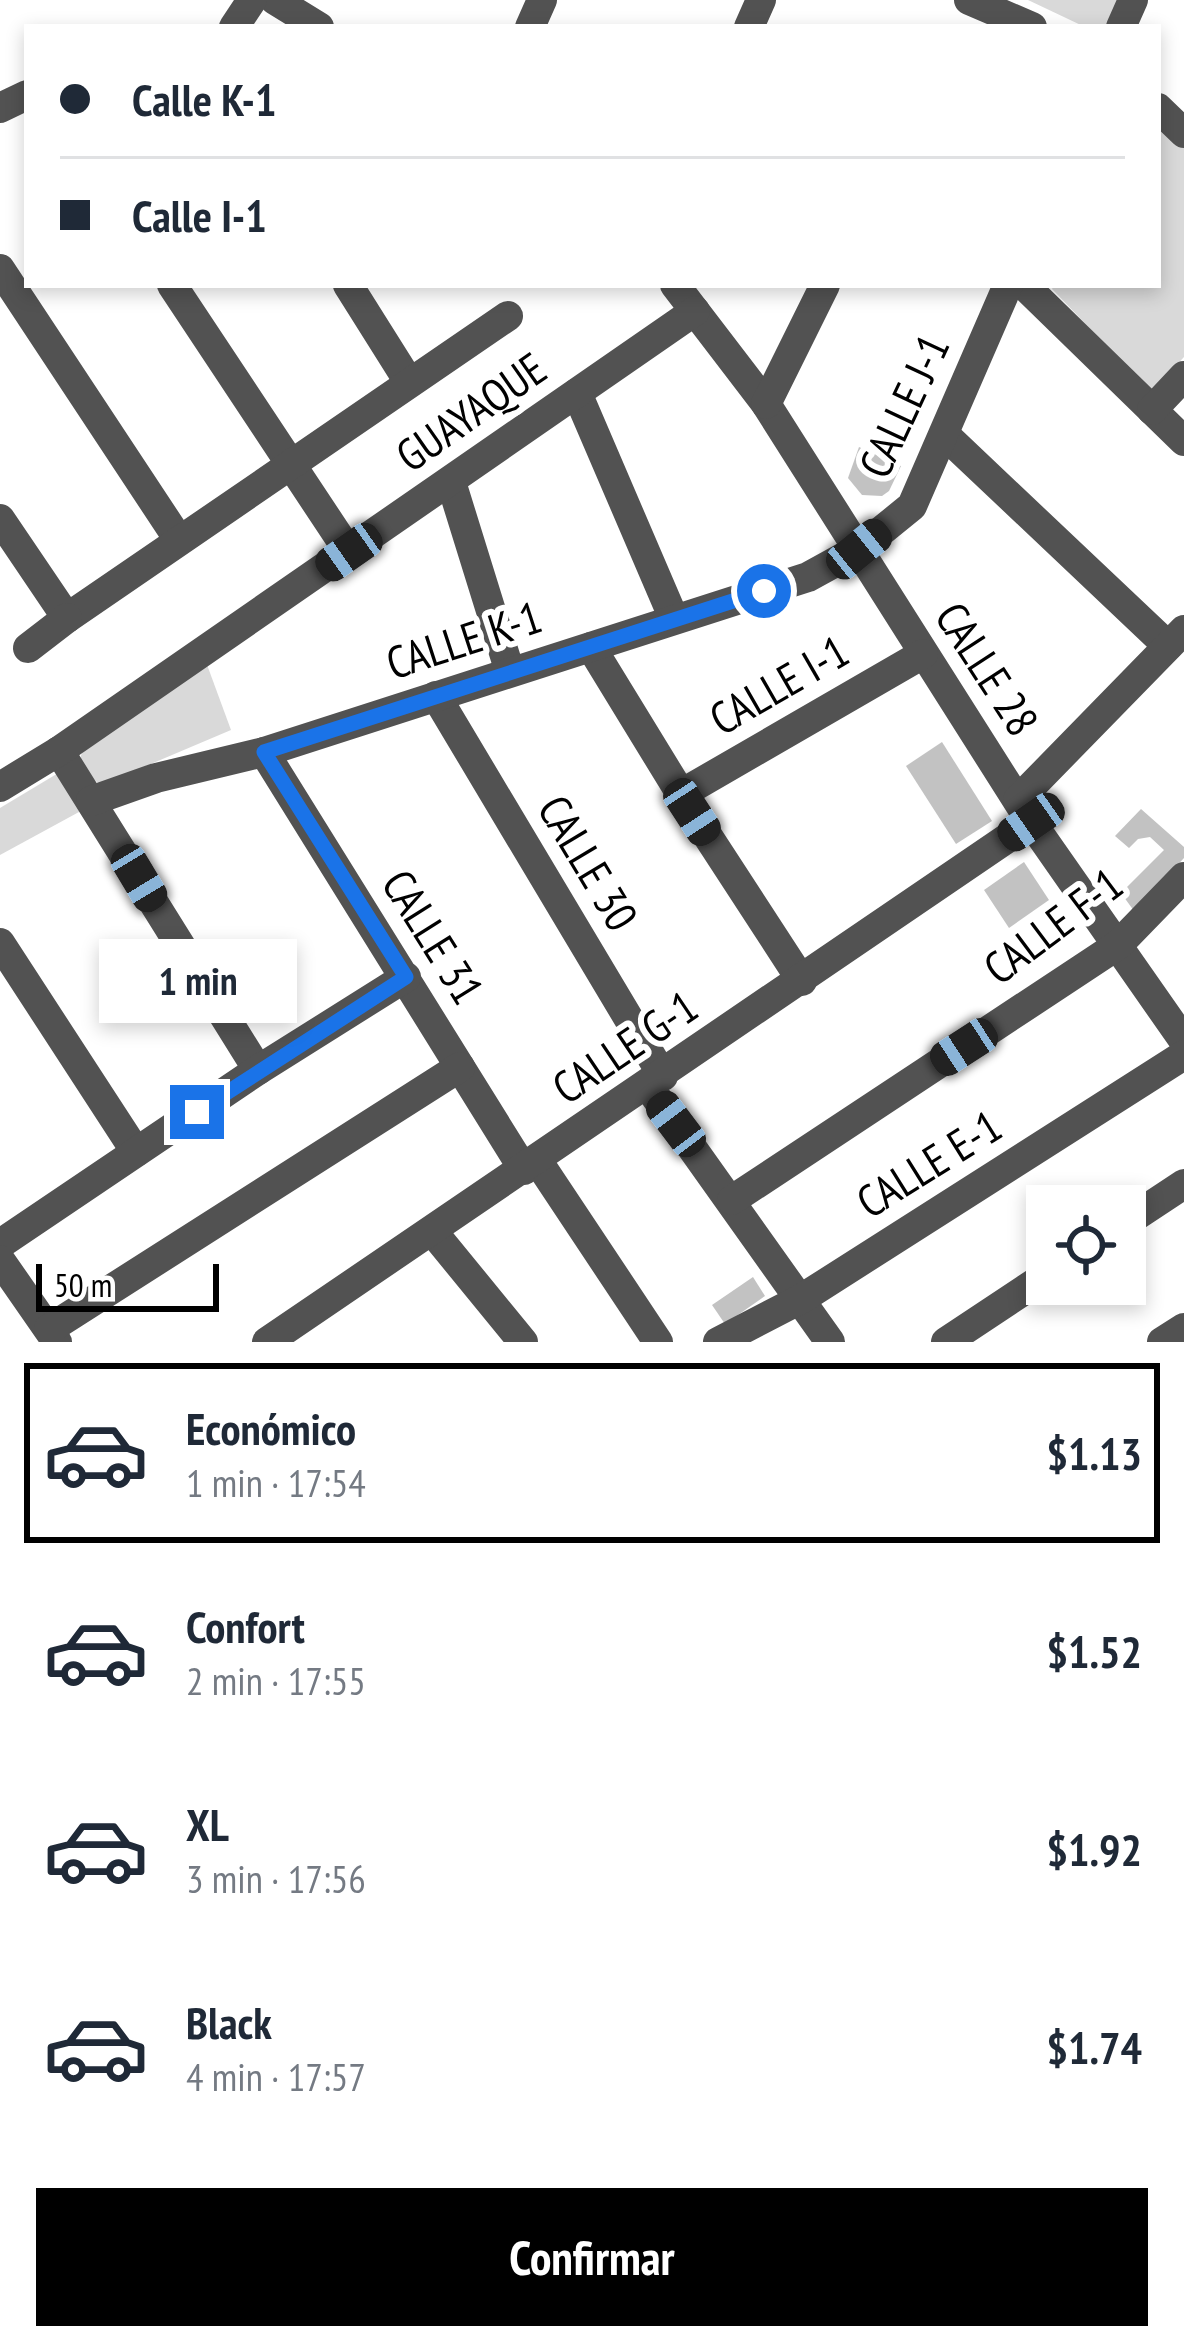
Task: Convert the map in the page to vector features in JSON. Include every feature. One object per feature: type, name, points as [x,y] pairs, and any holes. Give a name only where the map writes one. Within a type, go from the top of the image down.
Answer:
[{"type":"street","points":[[275,0],[314,24]]},
{"type":"street","points":[[967,0],[1025,24]]},
{"type":"street","points":[[1161,111],[1184,133]]},
{"type":"street","points":[[0,269],[179,540]]},
{"type":"street","points":[[174,288],[349,552]]},
{"type":"street","points":[[350,288],[409,382]]},
{"type":"street","name":"CALLE 28","points":[[677,288],[766,404],[1025,811],[1184,1041]]},
{"type":"street","points":[[766,404],[824,288]]},
{"type":"street","name":"CALLE J-1","points":[[859,549],[912,506],[1007,288]]},
{"type":"street","points":[[1027,288],[1184,442]]},
{"type":"street","name":"GUAYAQUE","points":[[0,787],[59,751],[695,311]]},
{"type":"street","points":[[28,648],[292,461],[508,316]]},
{"type":"street","points":[[1152,410],[1184,376]]},
{"type":"street","points":[[577,393],[674,620]]},
{"type":"street","points":[[945,435],[1176,638]]},
{"type":"street","points":[[451,482],[510,672]]},
{"type":"street","points":[[0,519],[67,618]]},
{"type":"street","name":"CALLE K-1","points":[[91,800],[156,778],[264,752],[808,577],[859,549]]},
{"type":"street","name":"CALLE G-1","points":[[267,1342],[802,981],[1025,811],[1176,638]]},
{"type":"street","points":[[591,646],[802,981]]},
{"type":"street","name":"CALLE I-1","points":[[681,794],[922,654]]},
{"type":"street","name":"CALLE 30","points":[[436,696],[655,1081],[830,1342]]},
{"type":"street","points":[[59,751],[258,1070]]},
{"type":"street","name":"CALLE 31","points":[[264,752],[460,1067],[658,1342]]},
{"type":"street","name":"CALLE F-1","points":[[732,1200],[1118,945],[1184,877]]},
{"type":"street","points":[[0,943],[136,1153]]},
{"type":"street","points":[[0,1244],[258,1070],[406,977]]},
{"type":"street","name":"CALLE E-1","points":[[718,1342],[801,1298],[1184,1055]]},
{"type":"street","points":[[0,1260],[53,1335],[460,1067]]},
{"type":"street","points":[[1146,1209],[1184,1184]]},
{"type":"street","points":[[433,1232],[510,1338]]},
{"type":"street","points":[[946,1342],[1026,1289]]},
{"type":"street","points":[[1162,1342],[1184,1328]]},
{"type":"shaded area","points":[[1028,0],[1119,0],[1107,24],[1079,24]]},
{"type":"shaded area","points":[[1161,120],[1184,142],[1184,357],[1151,392],[1052,289],[1161,288]]},
{"type":"shaded area","points":[[206,662],[231,730],[106,783],[98,783],[80,767],[90,742]]},
{"type":"shaded area","points":[[65,769],[90,806],[0,855],[0,808]]},
{"type":"building","points":[[859,447],[901,466],[882,496],[862,495],[848,478]]},
{"type":"building","points":[[942,742],[992,821],[956,844],[906,766]]},
{"type":"building","points":[[1141,809],[1184,847],[1184,858],[1134,911],[1121,893],[1164,850],[1150,837],[1138,839],[1129,848],[1115,836]]},
{"type":"building","points":[[1024,862],[1049,900],[1009,928],[984,890]]},
{"type":"building","points":[[753,1277],[765,1296],[725,1324],[712,1305]]},
{"type":"route","points":[[197,1112],[406,977],[264,752],[764,591]]}]
